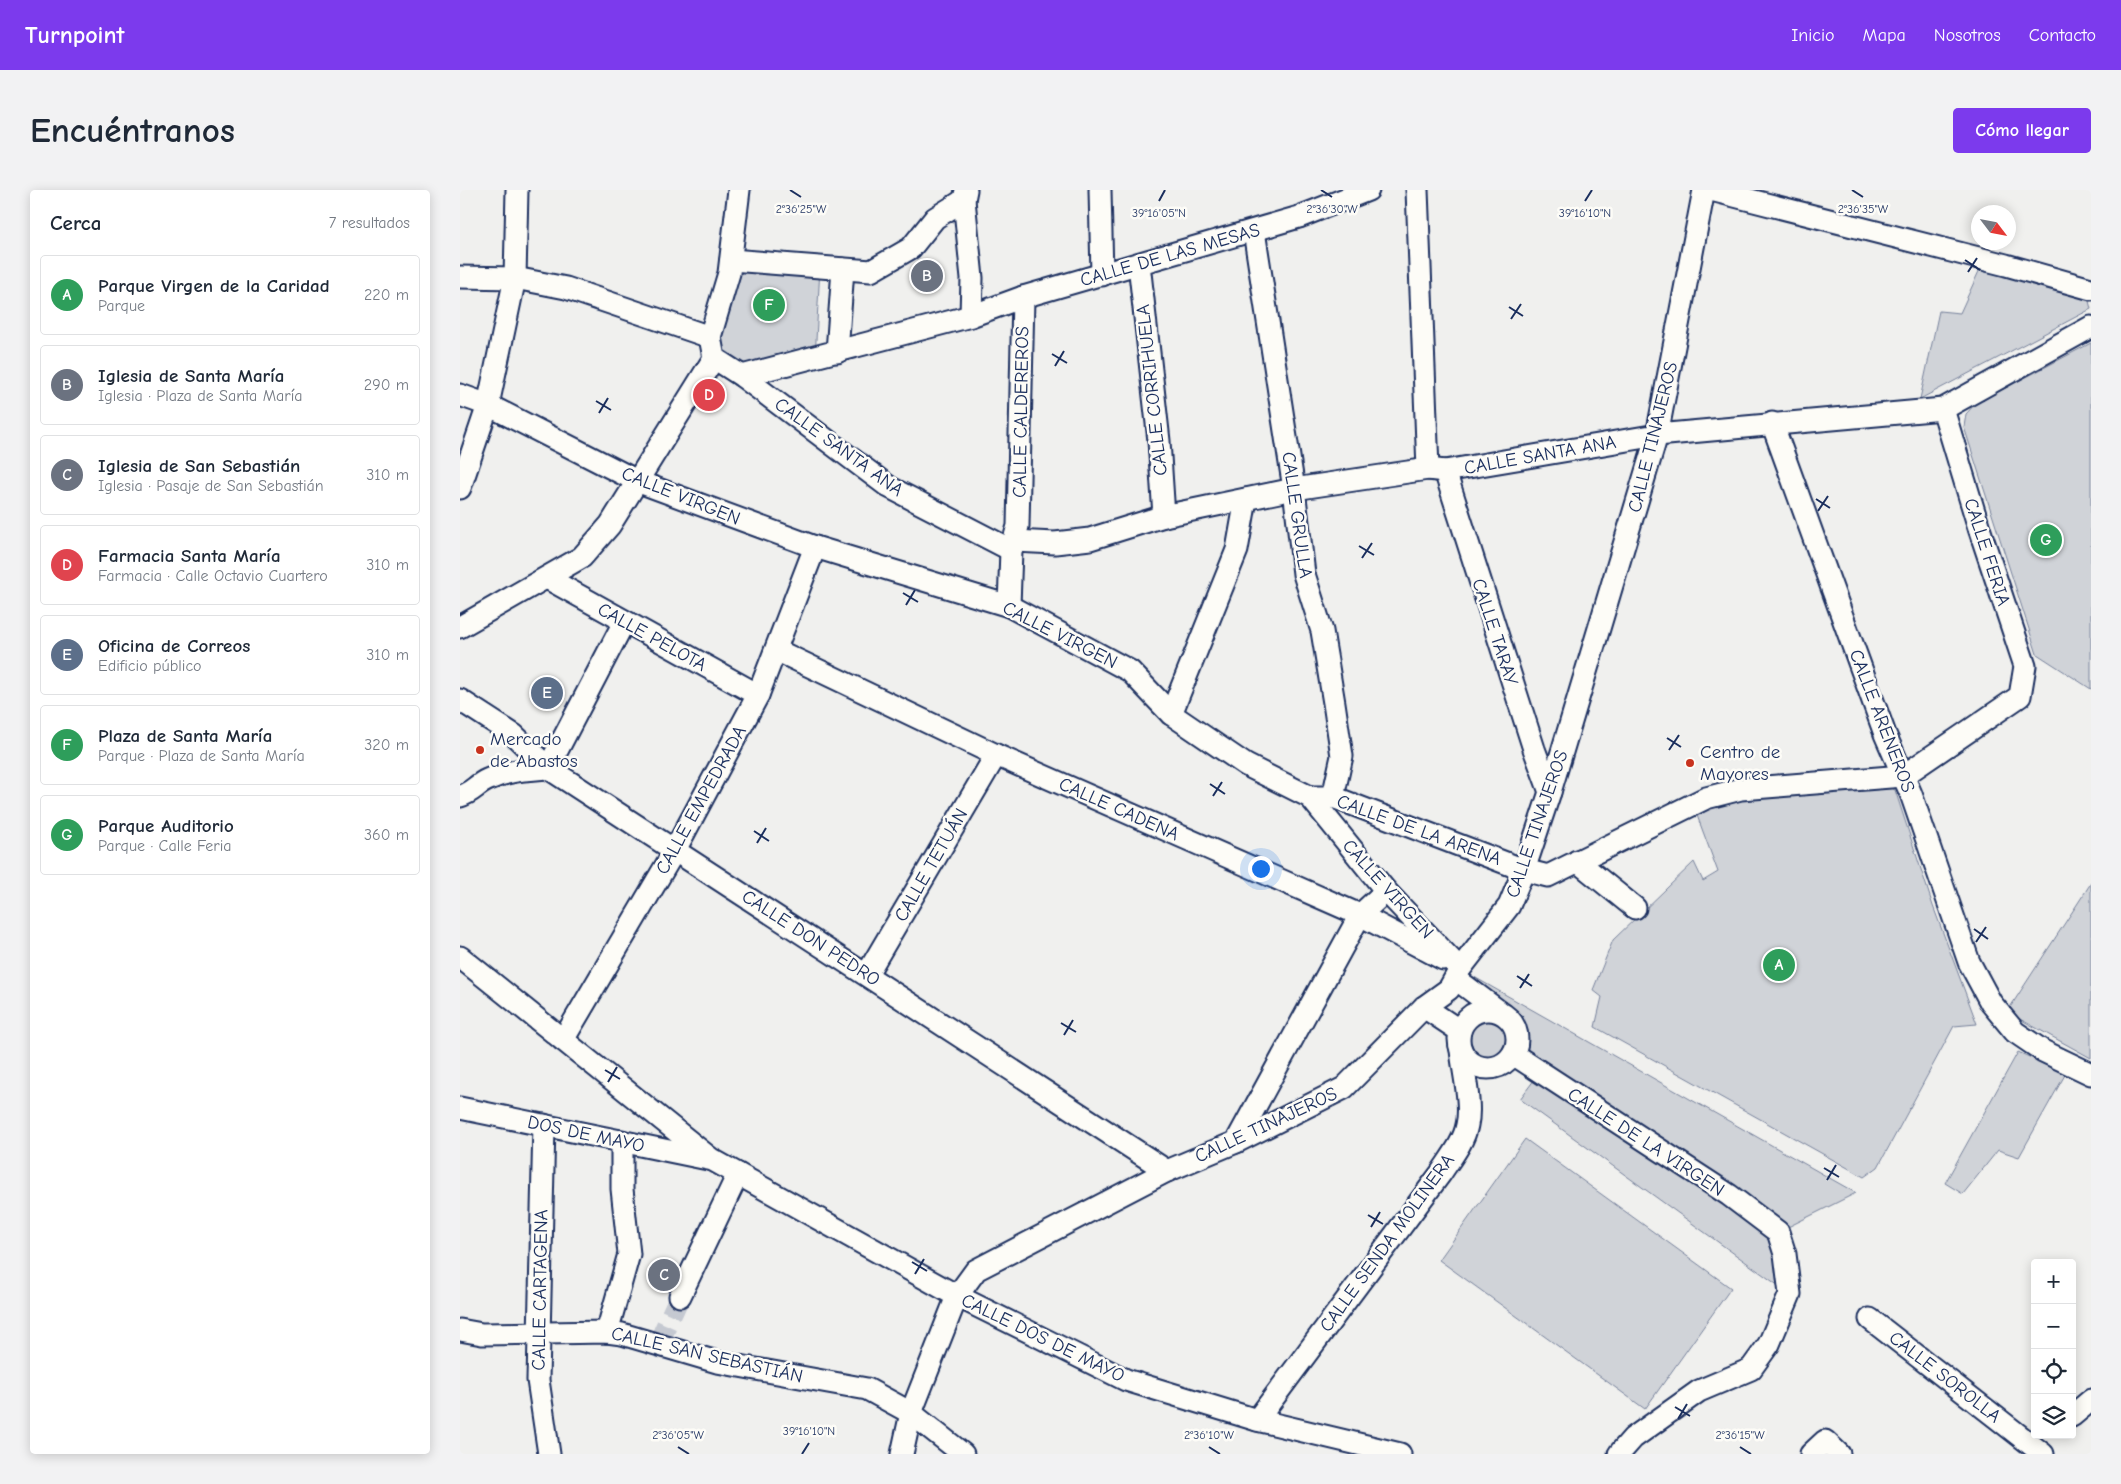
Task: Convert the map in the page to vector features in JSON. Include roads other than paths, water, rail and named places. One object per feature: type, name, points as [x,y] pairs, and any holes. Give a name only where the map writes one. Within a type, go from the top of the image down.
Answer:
[{"type":"street","points":[[460,488],[488,405],[515,278],[517,190]]},
{"type":"street","points":[[460,628],[582,557],[610,525],[639,482],[714,358],[710,337],[731,260],[739,190]]},
{"type":"street","points":[[1100,190],[1102,275]]},
{"type":"street","name":"CALLE DE LAS MESAS","points":[[742,376],[971,316],[1023,298],[1299,217],[1368,190]]},
{"type":"street","name":"CALLE TARAY","points":[[1417,190],[1436,470],[1550,792]]},
{"type":"street","name":"CALLE TINAJEROS","points":[[902,1454],[912,1413],[957,1296],[976,1270],[1167,1171],[1236,1142],[1344,1088],[1424,1007],[1455,979],[1509,906],[1524,870],[1550,792],[1657,434],[1704,190]]},
{"type":"street","points":[[1710,190],[2006,265],[2091,289]]},
{"type":"street","points":[[731,260],[871,271],[911,248],[935,218],[965,195]]},
{"type":"street","points":[[965,195],[972,278],[971,316]]},
{"type":"street","name":"CALLE GRULLA","points":[[1254,230],[1294,489],[1304,574],[1322,631],[1342,756],[1333,797]]},
{"type":"street","name":"CALLE CORRIHUELA","points":[[1139,264],[1159,441],[1164,516]]},
{"type":"street","points":[[837,352],[843,270]]},
{"type":"street","points":[[460,277],[515,278],[566,288],[710,337]]},
{"type":"street","name":"CALLE CALDEREROS","points":[[1009,606],[1014,539],[1023,298]]},
{"type":"street","name":"CALLE SANTA ANA","points":[[714,358],[742,376],[889,488],[1014,539],[1055,542],[1090,539],[1164,516],[1294,489],[1436,470],[1657,434],[1943,409],[2088,330]]},
{"type":"street","name":"CALLE VIRGEN","points":[[460,395],[488,405],[639,482],[815,547],[1009,606],[1130,672],[1171,714],[1246,765],[1310,797],[1455,979]]},
{"type":"street","name":"CALLE FERIA","points":[[1943,409],[1979,528],[2025,666],[2020,696]]},
{"type":"street","name":"CALLE ARENEROS","points":[[1772,423],[1885,734],[1903,776],[1969,962],[1990,1003],[2015,1032],[2043,1051],[2091,1074]]},
{"type":"street","points":[[1171,714],[1237,550],[1246,499]]},
{"type":"street","name":"CALLE EMPEDRADA","points":[[563,1040],[675,850],[758,695],[815,547]]},
{"type":"street","name":"CALLE PELOTA","points":[[547,578],[758,695]]},
{"type":"street","points":[[460,796],[469,794],[484,781],[508,771],[548,768],[624,622]]},
{"type":"street","name":"CALLE CADENA","points":[[776,650],[996,755],[1360,914],[1455,979]]},
{"type":"street","name":"CALLE DE LA ARENA","points":[[1310,797],[1333,797],[1524,870],[1548,876],[1706,798],[1741,789],[1903,776],[2020,696]]},
{"type":"street","name":"CALLE DON PEDRO","points":[[460,700],[514,735],[548,768],[1167,1171]]},
{"type":"street","name":"CALLE TETUÁN","points":[[867,974],[996,755]]},
{"type":"street","points":[[1577,861],[1635,908]]},
{"type":"street","points":[[1236,1142],[1360,914],[1386,890]]},
{"type":"street","points":[[460,957],[711,1159]]},
{"type":"street","points":[[1424,1007],[1460,1036],[1471,1064],[1489,1068],[1501,1065],[1513,1054],[1517,1042],[1516,1031],[1510,1020],[1501,1012],[1455,979]]},
{"type":"street","name":"CALLE SENDA MOLINERA","points":[[1257,1420],[1441,1173],[1464,1136],[1468,1124],[1468,1110],[1455,979]]},
{"type":"street","points":[[1460,1036],[1467,1018],[1480,1011],[1501,1012]]},
{"type":"street","name":"CALLE DE LA VIRGEN","points":[[1513,1054],[1728,1195],[1778,1232],[1785,1254],[1790,1294],[1769,1344],[1751,1369],[1699,1391],[1633,1438],[1619,1454]]},
{"type":"street","name":"DOS DE MAYO","points":[[460,1108],[711,1159]]},
{"type":"street","name":"CALLE CARTAGENA","points":[[544,1125],[538,1380],[549,1454]]},
{"type":"street","points":[[607,1332],[629,1254],[622,1189],[622,1141]]},
{"type":"street","name":"CALLE DOS DE MAYO","points":[[711,1159],[957,1296],[1126,1380],[1257,1420],[1400,1454]]},
{"type":"street","points":[[680,1296],[738,1174]]},
{"type":"street","name":"CALLE SOROLLA","points":[[1870,1319],[2040,1448]]},
{"type":"street","name":"CALLE SAN SEBASTIÁN","points":[[460,1330],[482,1334],[607,1332],[622,1334],[718,1362],[867,1389],[912,1413],[963,1454]]},
{"type":"street","points":[[2076,1413],[2091,1400]]},
{"type":"tunnel","points":[[658,1344],[680,1296]]},
{"type":"place","name":"Iglesia de Santa María","points":[[927,276]]},
{"type":"place","name":"Plaza de Santa María","points":[[769,305]]},
{"type":"place","name":"Farmacia Santa María","points":[[709,395]]},
{"type":"place","name":"Parque Auditorio","points":[[2046,540]]},
{"type":"place","name":"Oficina de Correos","points":[[547,693]]},
{"type":"place","name":"Mercado de Abastos","points":[[480,750]]},
{"type":"place","name":"Centro de Mayores","points":[[1690,763]]},
{"type":"place","name":"Parque Virgen de la Caridad","points":[[1779,965]]},
{"type":"place","name":"Iglesia de San Sebastián","points":[[664,1275]]}]
